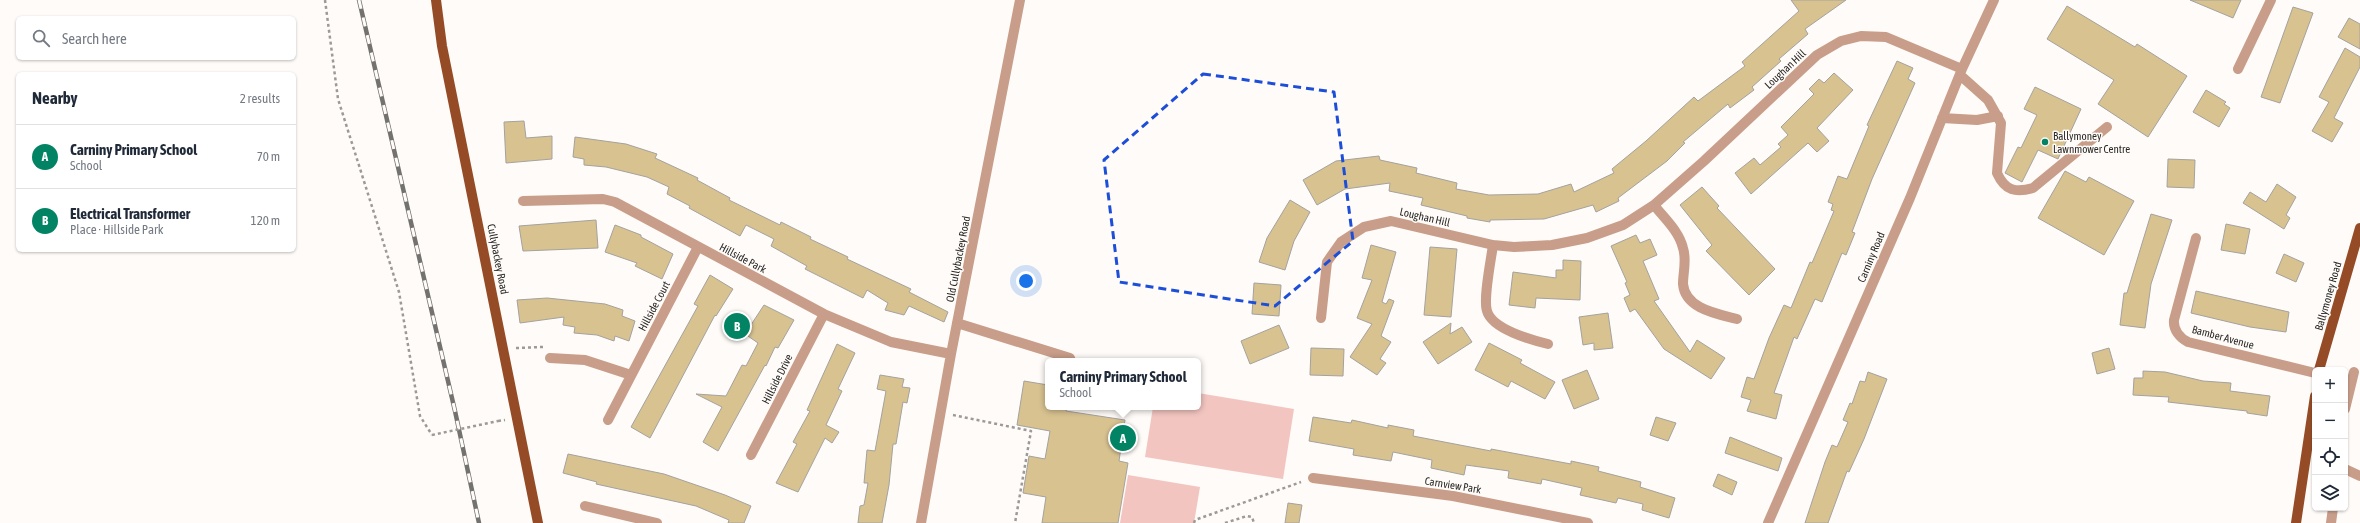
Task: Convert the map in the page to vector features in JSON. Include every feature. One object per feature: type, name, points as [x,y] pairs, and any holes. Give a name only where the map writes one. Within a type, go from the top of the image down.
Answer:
[{"type":"main road","name":"Cullybackey Road","points":[[436,0],[442,46],[538,523]]},
{"type":"main road","name":"Ballymoney Road","points":[[2320,367],[2360,231]]},
{"type":"main road","points":[[2296,523],[2314,403]]},
{"type":"street","name":"Old Cullybackey Road","points":[[921,523],[951,354],[1020,0]]},
{"type":"street","name":"Carniny Road","points":[[1768,523],[1856,322],[1961,72],[1994,0]]},
{"type":"street","points":[[2238,69],[2271,0]]},
{"type":"street","name":"Loughan Hill","points":[[1321,318],[1327,262],[1341,242],[1364,226],[1384,221],[1396,222],[1493,245],[1534,247],[1587,238],[1623,225],[1654,205],[1704,161],[1817,55],[1841,41],[1861,36],[1886,37],[1961,72],[1988,100],[1998,116]]},
{"type":"street","points":[[1942,118],[1977,120],[1998,116],[2001,123],[2001,139],[1996,164],[1997,173],[2007,188],[2021,192],[2033,188],[2107,127]]},
{"type":"street","name":"Hillside Park","points":[[524,201],[609,200],[824,314],[891,342],[951,354]]},
{"type":"street","points":[[1654,205],[1677,234],[1682,244],[1685,254],[1683,285],[1688,296],[1705,309],[1736,319]]},
{"type":"street","name":"Bamber Avenue","points":[[2196,238],[2174,320],[2174,327],[2178,334],[2188,342],[2312,372]]},
{"type":"street","points":[[1493,245],[1486,304],[1489,316],[1497,324],[1526,338],[1548,344]]},
{"type":"street","name":"Hillside Court","points":[[608,420],[698,247]]},
{"type":"street","name":"Hillside Drive","points":[[751,455],[824,314]]},
{"type":"street","points":[[957,323],[1070,358]]},
{"type":"street","points":[[550,358],[585,360],[631,375]]},
{"type":"street","points":[[2346,403],[2354,372]]},
{"type":"street","points":[[2348,470],[2360,476]]},
{"type":"street","name":"Carnview Park","points":[[1313,478],[1453,496],[1588,523]]},
{"type":"street","points":[[585,506],[657,523]]},
{"type":"street","points":[[2331,523],[2333,511]]},
{"type":"street","points":[[617,523],[623,514]]},
{"type":"path","points":[[325,0],[338,99],[399,292],[420,416],[432,434],[498,421]]},
{"type":"path","points":[[503,347],[542,347],[550,358]]},
{"type":"path","points":[[941,413],[1031,431],[1015,523]]},
{"type":"path","points":[[1194,523],[1195,520],[1313,478]]},
{"type":"path","points":[[1225,523],[1247,516],[1252,517],[1254,523]]},
{"type":"highlighted area","points":[[1203,74],[1334,92],[1353,241],[1275,306],[1119,282],[1104,160]]},
{"type":"shaded area","points":[[1201,394],[1294,409],[1283,479],[1145,457],[1153,410],[1201,410]]},
{"type":"shaded area","points":[[1128,475],[1200,487],[1194,523],[1120,523]]},
{"type":"building","points":[[1791,0],[1846,0],[1805,29],[1808,34],[1779,59],[1781,61],[1752,87],[1754,90],[1730,108],[1728,104],[1683,142],[1685,143],[1667,161],[1618,198],[1619,201],[1596,212],[1593,205],[1544,219],[1490,220],[1490,222],[1467,218],[1467,216],[1421,205],[1423,198],[1389,191],[1390,183],[1345,189],[1317,205],[1303,180],[1336,161],[1379,156],[1380,160],[1417,168],[1416,173],[1457,183],[1456,189],[1489,195],[1538,194],[1571,184],[1574,192],[1614,173],[1612,169],[1646,141],[1694,97],[1698,101],[1745,66],[1742,62],[1799,11]]},
{"type":"building","points":[[2190,0],[2241,0],[2233,18]]},
{"type":"building","points":[[2067,6],[2135,47],[2137,44],[2187,76],[2148,137],[2098,104],[2114,80],[2047,39]]},
{"type":"building","points":[[2293,7],[2313,13],[2280,103],[2261,97]]},
{"type":"building","points":[[2349,18],[2360,24],[2360,49],[2338,37]]},
{"type":"building","points":[[2345,48],[2360,57],[2360,67],[2334,118],[2343,123],[2332,142],[2312,131],[2329,102],[2319,97]]},
{"type":"building","points":[[1897,61],[1913,68],[1908,79],[1915,83],[1872,179],[1852,232],[1855,233],[1846,255],[1842,253],[1822,302],[1815,299],[1797,339],[1794,337],[1774,393],[1782,395],[1776,419],[1747,411],[1751,400],[1741,397],[1747,377],[1754,379],[1769,338],[1784,305],[1791,308],[1810,262],[1812,263],[1834,211],[1831,210],[1833,204],[1828,202],[1838,176],[1847,179],[1869,126],[1867,125]]},
{"type":"building","points":[[1834,73],[1853,90],[1817,128],[1829,141],[1817,152],[1808,143],[1751,194],[1735,173],[1754,158],[1760,165],[1781,147],[1778,144],[1788,135],[1781,127],[1814,94],[1809,89],[1819,79],[1824,83]]},
{"type":"building","points":[[2035,87],[2081,109],[2058,159],[2038,150],[2022,182],[2005,173],[2018,147],[2021,148],[2037,115],[2024,109]]},
{"type":"building","points":[[2206,90],[2226,102],[2224,104],[2230,108],[2219,127],[2193,112]]},
{"type":"building","points":[[524,121],[526,138],[552,136],[552,159],[506,163],[504,122]]},
{"type":"building","points":[[575,137],[626,144],[657,154],[655,158],[698,178],[697,180],[730,198],[729,200],[780,225],[781,222],[811,237],[810,239],[848,257],[847,259],[911,289],[909,292],[948,312],[944,322],[909,306],[904,315],[885,310],[888,303],[867,290],[863,298],[805,269],[807,266],[771,246],[774,239],[746,225],[740,236],[689,208],[690,206],[667,194],[669,187],[647,177],[606,167],[584,165],[584,159],[573,157]]},
{"type":"building","points":[[2168,159],[2195,160],[2194,188],[2167,187]]},
{"type":"building","points":[[2065,171],[2086,182],[2089,177],[2134,201],[2104,255],[2038,218]]},
{"type":"building","points":[[2277,184],[2296,197],[2286,215],[2290,218],[2284,229],[2243,203],[2250,192],[2266,202]]},
{"type":"building","points":[[1702,187],[1719,206],[1717,208],[1775,269],[1749,295],[1706,251],[1712,245],[1680,205]]},
{"type":"building","points":[[1290,200],[1310,212],[1294,241],[1285,270],[1259,262],[1267,238]]},
{"type":"building","points":[[2151,214],[2172,220],[2151,284],[2145,328],[2120,325],[2124,293],[2127,293]]},
{"type":"building","points":[[596,220],[598,248],[523,251],[519,226]]},
{"type":"building","points":[[2226,224],[2250,229],[2245,254],[2221,250]]},
{"type":"building","points":[[615,225],[641,235],[641,237],[673,254],[662,279],[635,266],[637,263],[605,252]]},
{"type":"building","points":[[1636,235],[1640,243],[1650,239],[1657,255],[1643,261],[1659,299],[1654,301],[1690,352],[1697,340],[1725,358],[1711,379],[1664,349],[1635,309],[1630,312],[1624,298],[1630,295],[1625,283],[1627,282],[1611,246]]},
{"type":"building","points":[[1371,245],[1396,252],[1382,302],[1386,304],[1389,299],[1394,301],[1381,336],[1391,342],[1380,359],[1386,363],[1377,375],[1350,357],[1372,324],[1357,318],[1372,280],[1362,278]]},
{"type":"building","points":[[1430,247],[1457,249],[1451,317],[1424,315]]},
{"type":"building","points":[[2284,254],[2304,263],[2296,282],[2276,273]]},
{"type":"building","points":[[1563,260],[1581,261],[1580,300],[1536,298],[1535,308],[1509,305],[1513,272],[1556,278],[1556,270],[1563,270]]},
{"type":"building","points":[[710,275],[733,289],[716,316],[715,315],[650,438],[631,427],[698,306],[694,304]]},
{"type":"building","points":[[1254,283],[1281,285],[1279,316],[1252,314]]},
{"type":"building","points":[[2196,291],[2289,312],[2286,332],[2250,327],[2191,313]]},
{"type":"building","points":[[547,298],[605,304],[623,310],[622,316],[635,321],[629,341],[615,336],[614,341],[597,335],[574,333],[575,327],[563,325],[564,317],[520,323],[517,300]]},
{"type":"building","points":[[764,305],[794,320],[778,348],[775,347],[766,366],[765,365],[718,451],[703,442],[722,407],[696,394],[726,396],[742,365],[746,366],[758,343],[745,334]]},
{"type":"building","points":[[1608,313],[1613,348],[1594,350],[1594,343],[1583,345],[1579,317]]},
{"type":"building","points":[[1451,323],[1450,334],[1462,327],[1472,342],[1438,364],[1423,342]]},
{"type":"building","points":[[1279,325],[1289,348],[1250,364],[1241,341]]},
{"type":"building","points":[[1489,343],[1522,360],[1520,363],[1555,382],[1545,399],[1511,381],[1508,387],[1475,370]]},
{"type":"building","points":[[837,344],[855,353],[838,389],[842,391],[826,425],[839,432],[832,443],[825,438],[798,492],[776,483],[797,444],[793,442],[810,411],[807,410]]},
{"type":"building","points":[[1311,348],[1344,349],[1343,376],[1310,375]]},
{"type":"building","points":[[2109,348],[2115,369],[2097,374],[2092,353]]},
{"type":"building","points":[[1587,370],[1599,399],[1574,409],[1562,380]]},
{"type":"building","points":[[2143,371],[2165,372],[2203,381],[2231,383],[2230,391],[2270,396],[2267,416],[2247,413],[2247,411],[2168,402],[2169,397],[2133,395],[2134,378],[2143,378]]},
{"type":"building","points":[[1868,372],[1887,379],[1864,439],[1849,472],[1847,471],[1828,523],[1805,523],[1832,445],[1837,447],[1848,422],[1843,420],[1850,403],[1852,404],[1860,381],[1865,382]]},
{"type":"building","points":[[880,375],[904,379],[902,387],[910,388],[907,403],[903,402],[896,444],[893,444],[889,485],[882,523],[858,523],[860,506],[864,505],[868,483],[864,483],[867,450],[875,451],[886,391],[877,389]]},
{"type":"building","points":[[1024,381],[1045,384],[1045,410],[1066,410],[1125,420],[1119,461],[1128,463],[1118,523],[1042,523],[1046,497],[1023,493],[1029,456],[1045,459],[1050,431],[1017,425]]},
{"type":"building","points":[[1313,417],[1351,423],[1352,420],[1388,428],[1388,425],[1414,430],[1413,436],[1491,451],[1491,449],[1571,464],[1571,461],[1599,467],[1598,471],[1641,482],[1640,487],[1675,498],[1669,518],[1642,510],[1643,504],[1618,498],[1616,503],[1580,495],[1582,488],[1542,479],[1541,484],[1508,478],[1509,471],[1466,465],[1464,475],[1431,468],[1432,460],[1393,452],[1391,461],[1353,455],[1354,449],[1309,441]]},
{"type":"building","points":[[1656,417],[1676,423],[1668,441],[1650,435]]},
{"type":"building","points":[[1730,437],[1782,458],[1778,471],[1725,453]]},
{"type":"building","points":[[568,454],[664,474],[725,495],[751,506],[744,523],[728,523],[729,520],[696,506],[596,484],[597,482],[563,473]]},
{"type":"building","points":[[1718,474],[1737,482],[1732,495],[1713,486]]},
{"type":"building","points":[[1288,503],[1302,505],[1299,523],[1285,523]]},
{"type":"railway","points":[[359,0],[455,411],[479,523]]},
{"type":"place","name":"Ballymoney Lawnmower Centre","points":[[2045,142]]},
{"type":"place","name":"Electrical Transformer","points":[[737,326]]},
{"type":"place","name":"Carniny Primary School","points":[[1123,438]]}]
